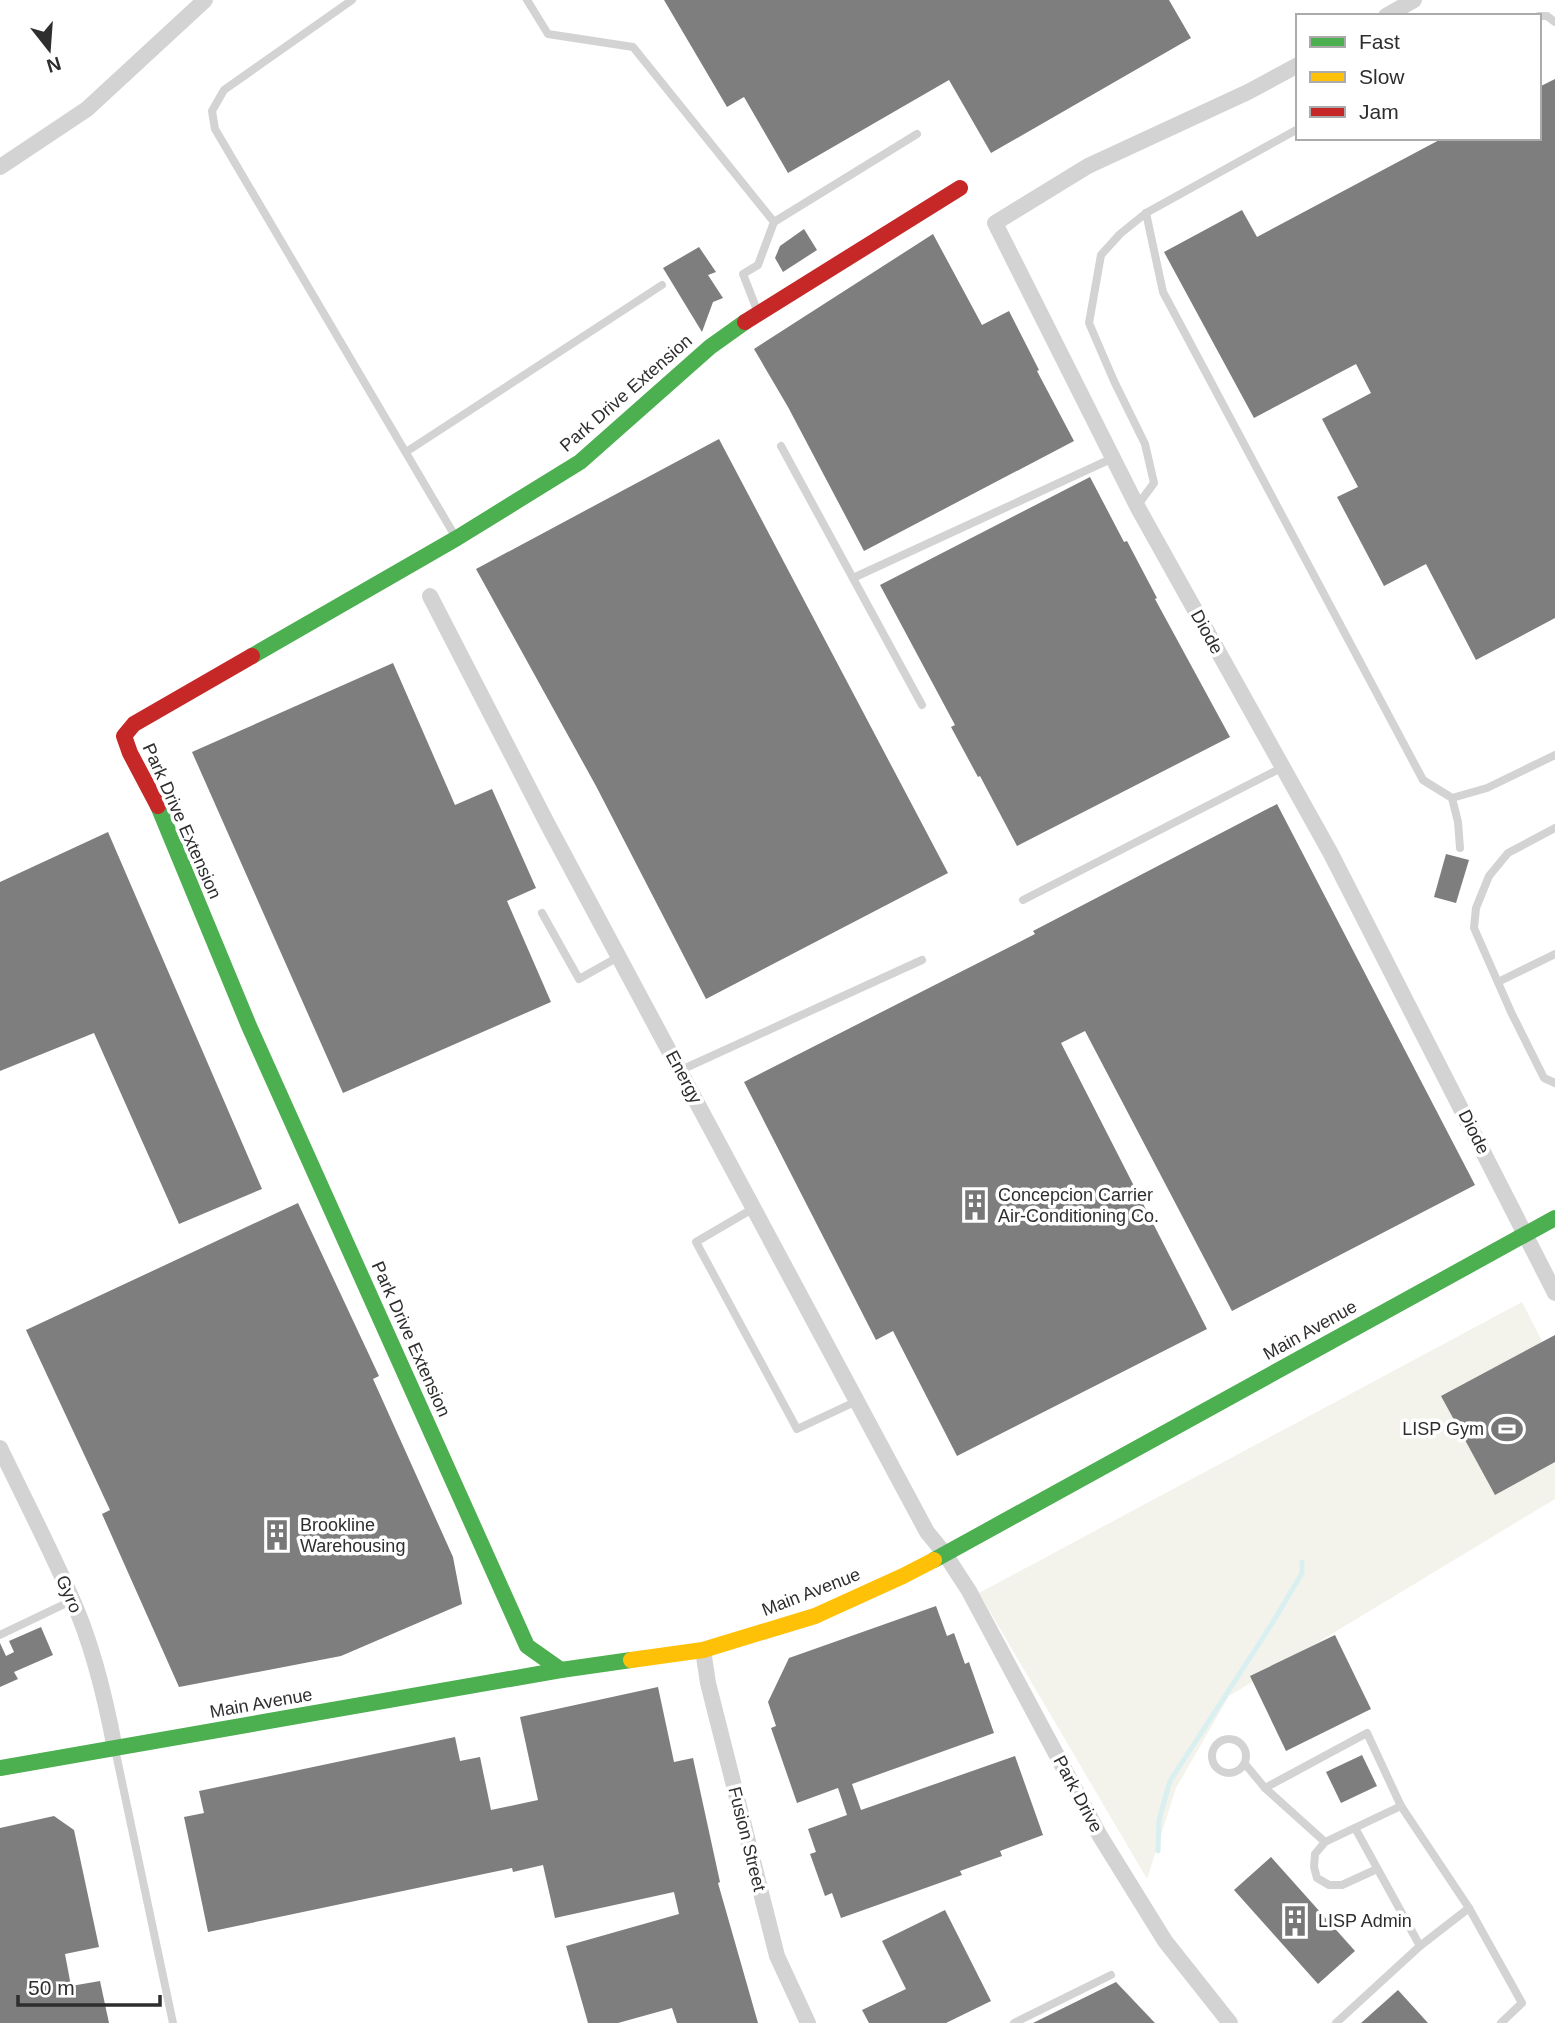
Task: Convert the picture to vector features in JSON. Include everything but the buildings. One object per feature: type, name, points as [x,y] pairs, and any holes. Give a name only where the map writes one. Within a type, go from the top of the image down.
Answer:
[{"type":"street","points":[[0,167],[87,109],[205,0]]},
{"type":"street","points":[[1390,14],[1414,0]]},
{"type":"street","name":"Diode","points":[[1296,66],[1248,92],[1088,166],[995,223],[1137,506],[1330,852],[1555,1293]]},
{"type":"street","name":"Park Drive Extension","points":[[561,1670],[527,1646],[249,1027],[156,800],[130,753],[124,736],[134,724],[457,538],[580,462],[710,347],[758,313],[960,188]]},
{"type":"street","name":"Energy","points":[[430,596],[548,825],[927,1532],[946,1554]]},
{"type":"street","name":"Main Avenue","points":[[0,1768],[561,1670],[703,1650],[815,1616],[946,1554],[1555,1219]]},
{"type":"street","name":"Gyro","points":[[0,1448],[73,1600],[86,1636],[115,1749]]},
{"type":"street","name":"Park Drive","points":[[946,1554],[969,1591],[1100,1836],[1165,1941],[1230,2023]]},
{"type":"street","name":"Fusion Street","points":[[703,1650],[708,1683],[777,1956],[808,2023]]},
{"type":"lane","points":[[352,0],[223,90],[212,111],[215,129],[457,538]]},
{"type":"lane","points":[[527,0],[548,33],[633,47],[774,222]]},
{"type":"lane","points":[[1137,506],[1154,483],[1145,444],[1089,323],[1101,255],[1120,234],[1146,213],[1296,130]]},
{"type":"lane","points":[[758,313],[743,274],[758,265],[774,222],[917,134]]},
{"type":"lane","points":[[1146,213],[1163,292],[1423,780],[1452,798],[1458,822],[1460,848]]},
{"type":"lane","points":[[406,452],[662,285]]},
{"type":"lane","points":[[781,446],[922,705]]},
{"type":"lane","points":[[853,578],[1113,457]]},
{"type":"lane","points":[[1452,798],[1486,788],[1555,755]]},
{"type":"lane","points":[[1023,900],[1283,767]]},
{"type":"lane","points":[[1555,828],[1507,853],[1489,876],[1476,908],[1474,928],[1544,1078],[1555,1083]]},
{"type":"lane","points":[[542,912],[579,979],[620,956]]},
{"type":"lane","points":[[1498,982],[1555,954]]},
{"type":"lane","points":[[681,1070],[922,960]]},
{"type":"lane","points":[[754,1208],[696,1241],[797,1429],[857,1401]]},
{"type":"lane","points":[[0,1635],[73,1600]]},
{"type":"lane","points":[[1265,1788],[1367,1733],[1401,1806],[1469,1908],[1522,2003],[1501,2023]]},
{"type":"lane","points":[[1245,1764],[1236,1772],[1218,1769],[1212,1760],[1214,1748],[1221,1740],[1237,1741],[1245,1748],[1245,1764],[1265,1788],[1325,1842]]},
{"type":"lane","points":[[115,1749],[173,2023]]},
{"type":"lane","points":[[1377,1869],[1342,1885],[1329,1885],[1317,1878],[1315,1854],[1325,1842],[1401,1806]]},
{"type":"lane","points":[[1355,1828],[1420,1946]]},
{"type":"lane","points":[[1336,2023],[1420,1946],[1469,1908]]},
{"type":"lane","points":[[1014,2023],[1111,1975]]},
{"type":"shaded area","points":[[1522,1302],[1555,1366],[1555,1499],[1229,1696],[1176,1788],[1147,1879],[979,1593]]},
{"type":"waterway","points":[[1158,1851],[1159,1820],[1170,1781],[1273,1622],[1302,1573],[1302,1562]]},
{"type":"traffic: fast","points":[[252,656],[457,538],[580,462],[710,347],[745,322]]},
{"type":"traffic: fast","points":[[158,806],[249,1026],[527,1646],[561,1670]]},
{"type":"traffic: fast","points":[[934,1560],[1555,1218]]},
{"type":"traffic: fast","points":[[0,1768],[631,1660]]},
{"type":"traffic: slow","points":[[631,1660],[703,1650],[815,1616],[934,1560]]},
{"type":"traffic: jam","points":[[745,322],[960,188]]},
{"type":"traffic: jam","points":[[158,806],[124,736],[134,724],[252,656]]},
{"type":"place","name":"Concepcion Carrier Air-Conditioning Co.","points":[[975,1205]]},
{"type":"place","name":"LISP Gym","points":[[1507,1429]]},
{"type":"place","name":"Brookline Warehousing","points":[[277,1535]]},
{"type":"place","name":"LISP Admin","points":[[1295,1921]]}]
